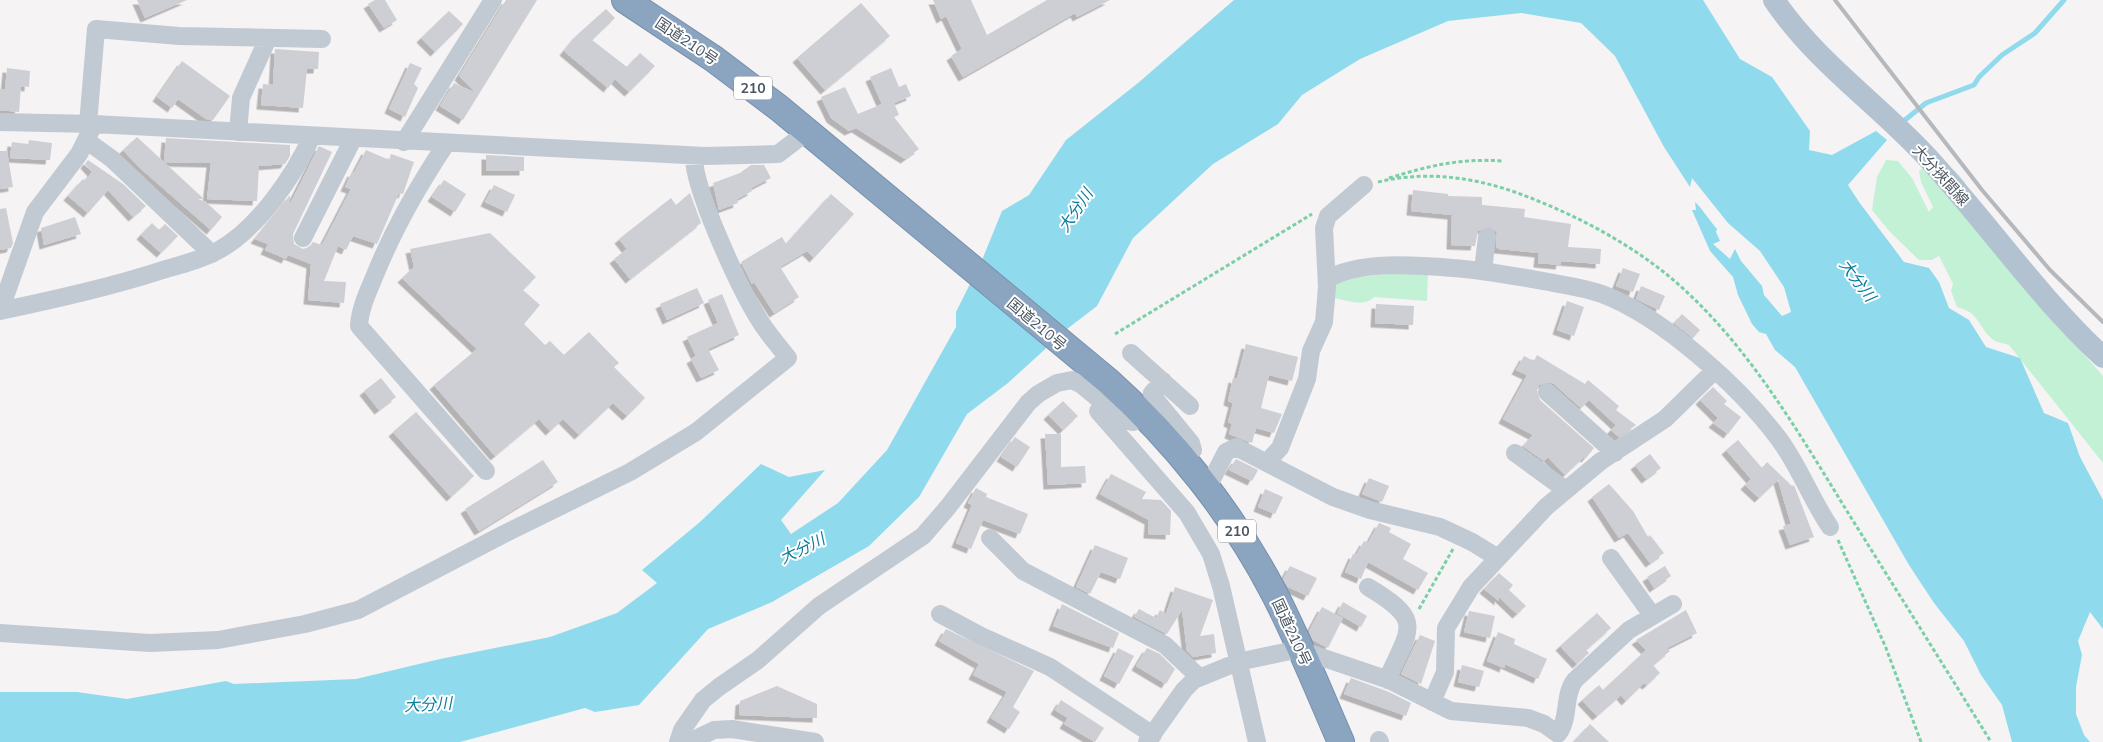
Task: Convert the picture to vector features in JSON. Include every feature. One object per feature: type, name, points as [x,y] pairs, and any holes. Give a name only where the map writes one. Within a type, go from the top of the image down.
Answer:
[{"type":"highway","name":"国道210号","points":[[640,4],[731,71],[808,132],[1120,392],[1144,416],[1207,489],[1261,570],[1302,651],[1341,742]]},
{"type":"main road","name":"大分挾間線","points":[[1774,0],[1821,58],[1926,155],[2050,302],[2103,357]]},
{"type":"street","points":[[404,142],[493,0]]},
{"type":"street","points":[[0,311],[35,212],[79,154],[90,130],[96,30],[179,36],[322,39]]},
{"type":"street","points":[[238,132],[241,98],[268,38]]},
{"type":"street","points":[[0,122],[90,130],[238,132],[694,156],[778,154],[808,132]]},
{"type":"street","points":[[90,130],[112,159],[212,254]]},
{"type":"street","points":[[0,311],[109,286],[212,254],[238,236],[271,201],[298,164],[312,136]]},
{"type":"street","points":[[303,238],[353,139]]},
{"type":"street","points":[[446,144],[414,194],[382,258],[360,312],[359,326],[486,472]]},
{"type":"street","points":[[0,633],[150,643],[218,640],[305,624],[358,610],[504,534],[630,472],[696,432],[788,358],[761,322],[730,259],[704,199],[695,172],[694,156]]},
{"type":"street","points":[[1267,462],[1280,448],[1307,378],[1311,351],[1324,322],[1327,280],[1324,228],[1326,219],[1364,185]]},
{"type":"street","points":[[1482,270],[1487,237]]},
{"type":"street","points":[[1327,280],[1338,274],[1380,267],[1430,266],[1482,270],[1568,286],[1615,300],[1674,336],[1745,401],[1779,439],[1797,468],[1814,504],[1830,527]]},
{"type":"street","points":[[1131,353],[1190,406]]},
{"type":"street","points":[[1432,702],[1445,672],[1446,628],[1464,597],[1498,558],[1566,490],[1614,453],[1665,419],[1714,371]]},
{"type":"street","points":[[678,742],[682,730],[703,700],[719,686],[758,660],[819,606],[923,536],[944,513],[1032,399],[1065,380],[1077,382],[1124,420],[1133,422],[1144,416]]},
{"type":"street","points":[[1065,380],[1125,440],[1187,513],[1201,534],[1217,571],[1256,742]]},
{"type":"street","points":[[1163,381],[1152,393],[1191,443],[1193,450],[1183,460]]},
{"type":"street","points":[[1547,392],[1614,453]]},
{"type":"street","points":[[1207,489],[1226,452],[1232,448],[1240,449],[1348,503],[1428,523],[1462,536],[1498,558]]},
{"type":"street","points":[[1515,453],[1566,490]]},
{"type":"street","points":[[990,538],[1023,571],[1165,645],[1199,677]]},
{"type":"street","points":[[1611,558],[1652,615]]},
{"type":"street","points":[[1368,587],[1394,603],[1408,620],[1409,630],[1387,680]]},
{"type":"street","points":[[940,614],[981,636],[1050,667],[1150,738],[1184,690],[1199,677],[1238,662],[1283,652],[1302,651],[1387,680],[1457,712],[1528,718],[1544,724],[1558,734],[1563,726],[1570,687],[1575,680],[1617,639],[1652,615],[1673,604]]},
{"type":"street","points":[[689,742],[714,730],[732,729],[815,742]]},
{"type":"path","points":[[1364,185],[1437,164],[1473,159],[1502,161]]},
{"type":"path","points":[[1364,185],[1419,176],[1463,178],[1492,185],[1526,196],[1585,222],[1642,256],[1666,274],[1720,327],[1774,397],[1991,742]]},
{"type":"path","points":[[1115,334],[1199,285],[1315,212]]},
{"type":"path","points":[[1830,527],[1844,553],[1882,640],[1921,742]]},
{"type":"path","points":[[1409,630],[1425,595],[1462,536]]},
{"type":"green space","points":[[1886,160],[1898,161],[1912,178],[1929,212],[1933,207],[1921,182],[1919,171],[1933,161],[1942,163],[1956,172],[1978,207],[2081,351],[2103,376],[2103,463],[2009,345],[1992,339],[1974,316],[1957,307],[1951,291],[1953,284],[1939,256],[1932,260],[1919,260],[1890,232],[1872,210],[1877,177]]},
{"type":"green space","points":[[1428,270],[1427,301],[1374,297],[1360,303],[1334,298],[1334,282],[1338,279]]},
{"type":"water","name":"大分川","points":[[1234,0],[1703,0],[1740,59],[1772,77],[1810,131],[1809,150],[1832,155],[1876,131],[1887,140],[1848,185],[1904,262],[1929,268],[1939,282],[1949,308],[1969,320],[1986,347],[2020,358],[2044,413],[2068,423],[2080,457],[2103,500],[2103,629],[2090,612],[2078,641],[2082,655],[2076,687],[2076,714],[2084,735],[2090,742],[2012,742],[2002,705],[1981,675],[1964,641],[1934,603],[1909,565],[1795,367],[1775,350],[1766,334],[1759,332],[1752,324],[1738,295],[1733,277],[1710,251],[1692,210],[1696,210],[1695,202],[1717,229],[1716,232],[1720,241],[1713,244],[1730,259],[1735,249],[1741,261],[1762,286],[1764,295],[1782,316],[1791,312],[1784,287],[1760,251],[1728,223],[1692,178],[1690,187],[1664,147],[1615,56],[1581,23],[1521,13],[1448,21],[1360,59],[1302,95],[1278,124],[1213,164],[1133,238],[1097,306],[1067,329],[1008,383],[967,414],[919,497],[869,546],[772,602],[708,629],[639,705],[595,712],[585,708],[460,742],[0,742],[0,692],[77,692],[127,699],[226,681],[234,684],[356,679],[440,659],[550,637],[617,613],[657,583],[642,570],[700,522],[761,464],[789,477],[825,470],[781,520],[791,534],[838,503],[887,450],[956,327],[956,312],[982,260],[1002,211],[1029,195],[1066,140],[1138,83]]},
{"type":"building","points":[[137,0],[187,0],[145,18]]},
{"type":"building","points":[[375,0],[385,0],[397,20],[384,28],[368,4]]},
{"type":"building","points":[[506,0],[537,0],[463,120],[440,106],[454,83],[476,93],[459,76]]},
{"type":"building","points":[[933,0],[971,0],[987,35],[1047,0],[1110,0],[1077,17],[1075,13],[963,77],[951,56],[962,49],[946,16],[941,19]]},
{"type":"building","points":[[861,3],[890,36],[825,90],[797,58]]},
{"type":"building","points":[[606,9],[615,18],[592,40],[627,67],[640,53],[655,66],[629,92],[615,79],[608,88],[564,51],[577,35]]},
{"type":"building","points":[[449,11],[463,24],[435,52],[421,38]]},
{"type":"building","points":[[275,49],[319,52],[318,69],[307,69],[303,108],[261,105],[263,84],[273,85]]},
{"type":"building","points":[[182,61],[230,96],[213,120],[206,119],[178,99],[172,108],[157,97]]},
{"type":"building","points":[[410,63],[422,68],[414,84],[418,88],[405,117],[389,109]]},
{"type":"building","points":[[7,68],[30,71],[29,87],[21,86],[19,112],[0,110],[0,89],[5,90]]},
{"type":"building","points":[[891,68],[899,87],[906,84],[911,96],[894,103],[899,115],[894,117],[919,149],[905,159],[856,128],[849,131],[831,118],[821,97],[845,87],[858,114],[882,104],[870,77]]},
{"type":"building","points":[[137,137],[204,199],[198,199],[206,202],[222,217],[211,230],[140,168],[123,150]]},
{"type":"building","points":[[166,138],[290,145],[290,156],[285,164],[259,166],[257,201],[207,199],[211,163],[164,162]]},
{"type":"building","points":[[29,140],[52,143],[50,160],[10,158],[12,142],[28,144]]},
{"type":"building","points":[[319,146],[332,152],[293,234],[294,244],[303,249],[309,247],[313,242],[322,245],[351,189],[345,187],[366,150],[389,160],[391,154],[414,162],[403,194],[399,193],[377,244],[353,236],[346,250],[338,246],[324,281],[346,282],[344,303],[308,300],[311,264],[288,255],[286,259],[265,250],[268,244],[255,239],[290,195],[290,204]]},
{"type":"building","points":[[0,151],[7,151],[13,187],[0,189]]},
{"type":"building","points":[[486,155],[524,157],[524,171],[486,171]]},
{"type":"building","points":[[88,160],[123,184],[146,206],[133,217],[108,190],[88,213],[68,196],[92,172],[85,164]]},
{"type":"building","points":[[751,165],[764,165],[771,178],[751,188],[752,191],[737,199],[738,203],[719,210],[713,183],[740,173]]},
{"type":"building","points":[[444,180],[466,194],[455,212],[432,197]]},
{"type":"building","points":[[494,185],[515,195],[507,212],[485,202]]},
{"type":"building","points":[[1413,190],[1448,194],[1448,196],[1482,197],[1482,205],[1525,209],[1524,217],[1571,224],[1568,247],[1601,249],[1600,264],[1561,261],[1560,265],[1538,263],[1539,253],[1499,249],[1496,247],[1497,232],[1489,227],[1478,231],[1475,246],[1451,245],[1452,215],[1411,211]]},
{"type":"building","points":[[690,193],[701,223],[630,279],[614,259],[627,249],[619,239],[671,198],[676,205]]},
{"type":"building","points":[[831,194],[854,214],[814,258],[807,251],[780,267],[799,297],[774,313],[754,282],[752,284],[741,262],[782,237],[786,244]]},
{"type":"building","points":[[6,208],[13,243],[11,248],[0,250],[0,209]]},
{"type":"building","points":[[75,217],[81,234],[44,245],[41,228]]},
{"type":"building","points":[[152,223],[159,230],[165,224],[178,236],[161,253],[141,235]]},
{"type":"building","points":[[490,233],[536,277],[523,290],[540,305],[524,324],[545,345],[550,341],[564,355],[589,332],[619,363],[614,367],[645,398],[627,416],[613,403],[579,435],[563,419],[550,431],[539,419],[495,456],[434,385],[477,349],[402,278],[414,267],[410,249]]},
{"type":"building","points":[[1623,268],[1640,274],[1633,292],[1616,286]]},
{"type":"building","points":[[1641,286],[1665,296],[1659,310],[1636,299]]},
{"type":"building","points":[[697,288],[704,303],[667,320],[660,304]]},
{"type":"building","points":[[722,294],[739,335],[708,349],[719,370],[701,378],[691,359],[696,356],[687,337],[718,323],[708,300]]},
{"type":"building","points":[[1567,301],[1584,307],[1574,336],[1557,330]]},
{"type":"building","points":[[1376,304],[1414,306],[1413,325],[1375,323]]},
{"type":"building","points":[[1682,314],[1700,330],[1693,338],[1674,323]]},
{"type":"building","points":[[1246,344],[1298,357],[1292,381],[1269,375],[1261,408],[1282,414],[1274,433],[1256,428],[1252,443],[1229,434],[1232,424],[1228,422],[1233,403],[1228,401],[1233,378],[1237,379]]},
{"type":"building","points":[[1537,355],[1585,384],[1588,380],[1619,406],[1616,410],[1636,425],[1619,437],[1611,430],[1616,425],[1589,400],[1581,408],[1554,384],[1549,382],[1539,385],[1537,390],[1540,400],[1594,448],[1586,458],[1584,457],[1565,475],[1548,457],[1544,461],[1523,446],[1533,435],[1503,419],[1527,375],[1516,370],[1524,356],[1534,361]]},
{"type":"building","points":[[381,378],[396,397],[379,410],[364,391]]},
{"type":"building","points":[[1713,387],[1727,401],[1724,404],[1741,417],[1728,434],[1713,423],[1718,418],[1700,400]]},
{"type":"building","points":[[1063,401],[1078,416],[1063,430],[1048,415]]},
{"type":"building","points":[[416,412],[474,476],[451,497],[393,432]]},
{"type":"building","points":[[1045,434],[1061,434],[1061,467],[1085,466],[1086,483],[1048,485]]},
{"type":"building","points":[[1015,437],[1030,447],[1017,467],[1001,457]]},
{"type":"building","points":[[1738,440],[1762,468],[1767,462],[1792,486],[1794,485],[1814,537],[1790,545],[1783,526],[1791,524],[1778,480],[1759,498],[1745,485],[1751,479],[1726,450]]},
{"type":"building","points":[[1650,454],[1661,468],[1646,479],[1635,465]]},
{"type":"building","points":[[1236,459],[1258,470],[1252,481],[1229,470]]},
{"type":"building","points":[[543,460],[558,482],[479,531],[465,509]]},
{"type":"building","points":[[1111,474],[1146,492],[1142,499],[1161,500],[1171,511],[1170,535],[1148,534],[1149,520],[1100,494]]},
{"type":"building","points":[[1369,478],[1389,486],[1382,502],[1362,494]]},
{"type":"building","points":[[1609,484],[1633,511],[1648,537],[1650,535],[1664,553],[1650,563],[1628,533],[1619,538],[1592,497]]},
{"type":"building","points":[[976,488],[987,494],[986,497],[1028,514],[1020,534],[983,520],[971,549],[956,543],[972,505],[968,503]]},
{"type":"building","points":[[1265,489],[1283,497],[1275,514],[1258,507]]},
{"type":"building","points":[[1379,523],[1391,528],[1389,532],[1411,544],[1403,559],[1428,573],[1418,590],[1368,562],[1361,579],[1345,572],[1353,554],[1356,555],[1364,541],[1368,543]]},
{"type":"building","points":[[1095,545],[1128,558],[1120,579],[1101,572],[1090,594],[1076,587]]},
{"type":"building","points":[[1290,566],[1317,578],[1308,596],[1288,587],[1283,579]]},
{"type":"building","points":[[1665,566],[1671,576],[1654,588],[1647,577]]},
{"type":"building","points":[[1499,573],[1513,585],[1509,590],[1526,606],[1517,614],[1499,597],[1499,601],[1484,589]]},
{"type":"building","points":[[1175,587],[1213,600],[1200,636],[1214,634],[1216,653],[1193,657],[1187,651],[1182,610],[1167,634],[1134,617],[1139,609],[1156,618],[1160,610],[1166,614]]},
{"type":"building","points":[[1343,602],[1367,616],[1361,627],[1337,613]]},
{"type":"building","points":[[1062,604],[1119,633],[1113,648],[1053,626]]},
{"type":"building","points":[[1322,607],[1343,618],[1328,648],[1313,640],[1309,631]]},
{"type":"building","points":[[1686,610],[1697,633],[1667,648],[1670,651],[1653,665],[1660,673],[1647,685],[1644,683],[1626,701],[1621,695],[1597,716],[1582,700],[1599,685],[1603,690],[1646,650],[1636,640]]},
{"type":"building","points":[[1469,611],[1495,616],[1490,638],[1464,632]]},
{"type":"building","points":[[1597,613],[1611,628],[1586,650],[1589,653],[1577,664],[1560,646]]},
{"type":"building","points":[[946,629],[1034,671],[1013,707],[1020,712],[1009,729],[991,718],[1007,692],[973,675],[979,664],[939,641]]},
{"type":"building","points":[[1498,632],[1515,639],[1514,644],[1547,659],[1538,679],[1505,664],[1504,668],[1487,661]]},
{"type":"building","points":[[1420,635],[1435,641],[1421,684],[1401,674]]},
{"type":"building","points":[[1118,648],[1134,656],[1119,684],[1104,676]]},
{"type":"building","points":[[1147,648],[1160,654],[1175,669],[1166,684],[1136,666]]},
{"type":"building","points":[[1462,665],[1484,671],[1479,687],[1458,682]]},
{"type":"building","points":[[1351,678],[1389,692],[1411,703],[1406,716],[1344,694]]},
{"type":"building","points":[[777,686],[817,704],[817,718],[739,715],[740,701]]},
{"type":"building","points":[[1061,700],[1104,728],[1095,742],[1064,724],[1068,718],[1055,710]]},
{"type":"building","points":[[1590,724],[1609,742],[1573,742]]},
{"type":"waterway","points":[[1900,124],[1926,103],[1974,85],[1979,77],[2002,55],[2035,33],[2064,0]]},
{"type":"railway","points":[[1835,0],[1982,190],[2050,270],[2103,322]]}]
